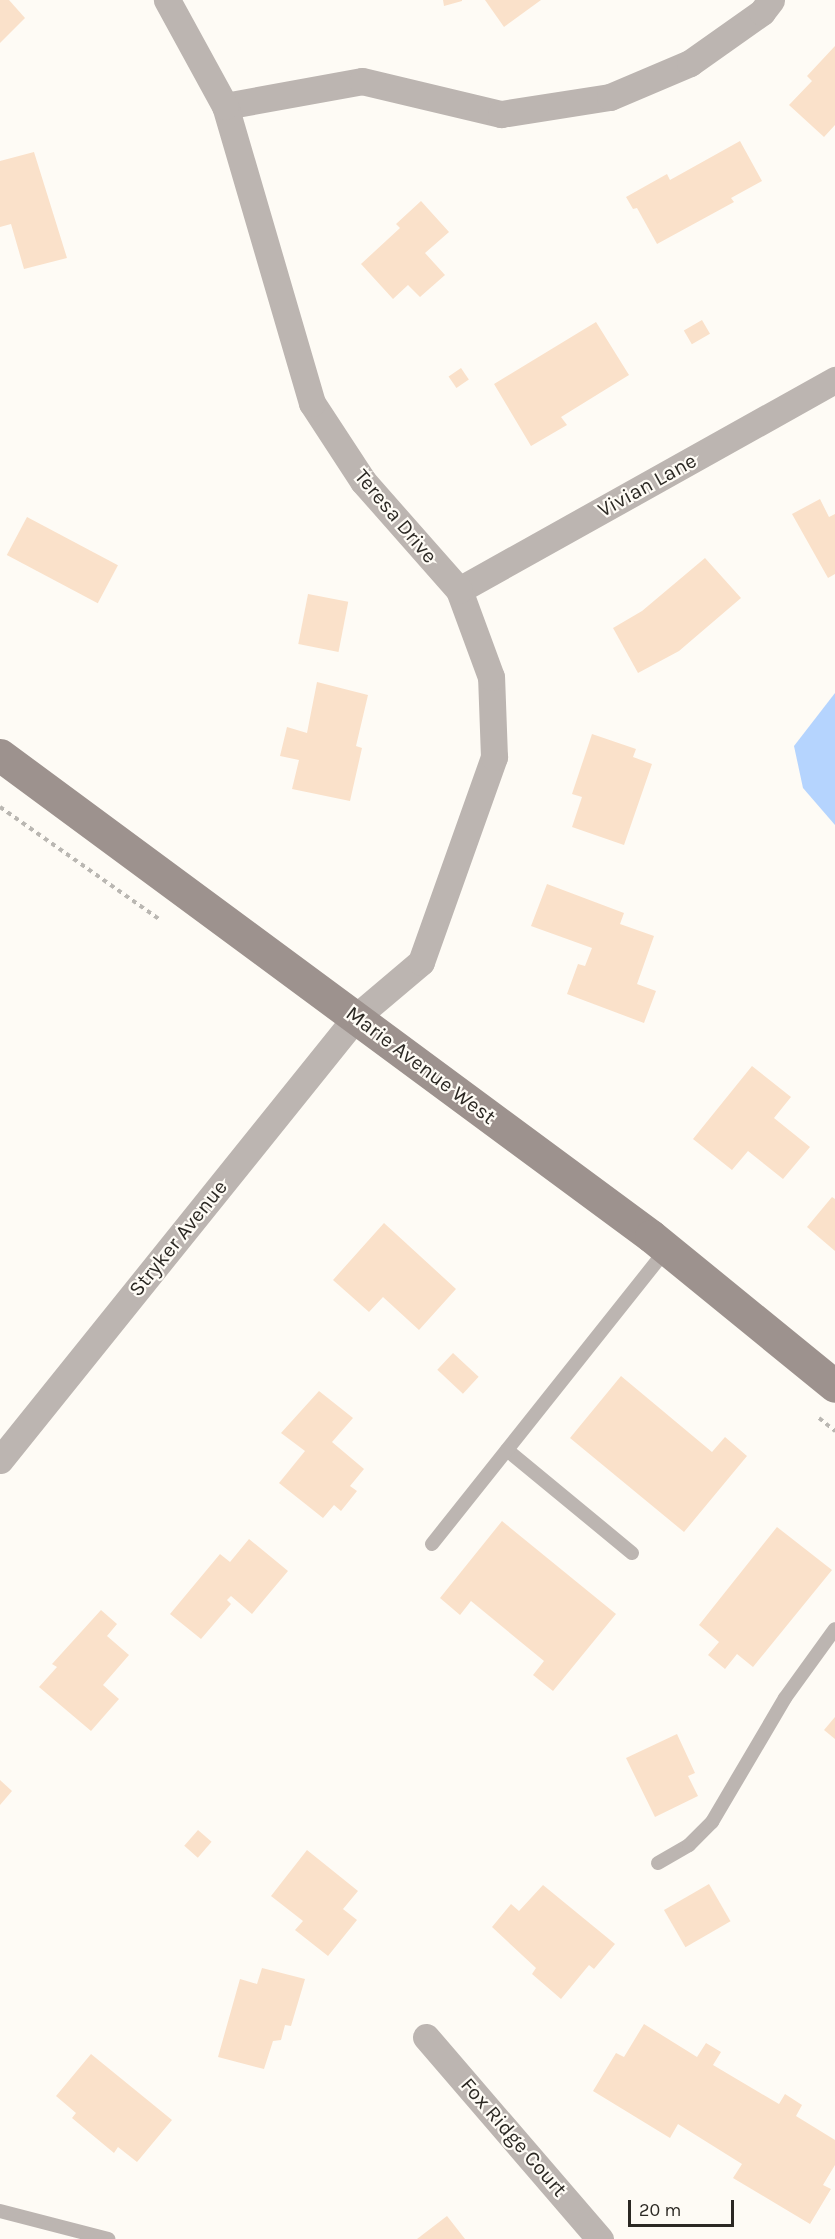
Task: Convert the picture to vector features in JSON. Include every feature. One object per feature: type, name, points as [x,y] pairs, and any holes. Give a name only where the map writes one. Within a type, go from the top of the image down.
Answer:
[{"type":"street","name":"Teresa Drive","points":[[167,0],[225,106],[312,403],[363,481],[459,590],[490,677],[494,758],[421,962],[356,1017]]},
{"type":"street","points":[[225,106],[362,81],[501,114],[610,97],[690,63],[762,12],[771,0]]},
{"type":"street","name":"Vivian Lane","points":[[459,590],[835,380]]},
{"type":"street","name":"Marie Avenue West","points":[[0,754],[667,1249],[835,1386]]},
{"type":"street","name":"Stryker Avenue","points":[[0,1460],[356,1017]]},
{"type":"street","name":"Fox Ridge Court","points":[[426,2037],[600,2239]]},
{"type":"lane","points":[[432,1544],[667,1249]]},
{"type":"lane","points":[[507,1450],[632,1553]]},
{"type":"lane","points":[[658,1863],[689,1845],[712,1822],[784,1698],[835,1629]]},
{"type":"lane","points":[[0,2211],[108,2239]]},
{"type":"path","points":[[0,807],[171,928]]},
{"type":"water","points":[[835,693],[835,825],[803,788],[794,746]]},
{"type":"building","points":[[0,0],[9,0],[25,18],[0,43]]},
{"type":"building","points":[[443,0],[462,0],[462,1],[444,6]]},
{"type":"building","points":[[485,0],[541,0],[504,27]]},
{"type":"building","points":[[835,46],[835,125],[824,137],[789,105],[812,81],[807,76]]},
{"type":"building","points":[[740,141],[762,181],[731,198],[734,202],[657,244],[637,208],[633,209],[626,197],[667,174],[670,180]]},
{"type":"building","points":[[34,152],[67,258],[24,269],[11,224],[0,227],[0,161]]},
{"type":"building","points":[[421,201],[449,232],[425,253],[445,275],[420,297],[408,285],[393,299],[361,264],[400,228],[396,224]]},
{"type":"building","points":[[702,320],[710,334],[692,344],[684,330]]},
{"type":"building","points":[[596,322],[629,375],[561,417],[567,425],[531,446],[494,384]]},
{"type":"building","points":[[461,368],[469,380],[456,388],[449,376]]},
{"type":"building","points":[[820,499],[829,517],[835,514],[835,574],[828,578],[792,514]]},
{"type":"building","points":[[27,517],[118,565],[98,603],[7,555]]},
{"type":"building","points":[[705,558],[741,598],[679,651],[638,673],[613,628],[642,611]]},
{"type":"building","points":[[308,594],[348,602],[339,652],[298,644]]},
{"type":"building","points":[[317,682],[368,695],[356,746],[362,748],[350,801],[292,789],[299,760],[280,756],[287,727],[307,733]]},
{"type":"building","points":[[592,734],[636,749],[633,757],[652,764],[624,845],[572,827],[582,797],[572,794]]},
{"type":"building","points":[[547,884],[624,913],[620,924],[654,936],[637,984],[656,991],[644,1023],[567,994],[578,964],[585,966],[592,948],[531,926]]},
{"type":"building","points":[[752,1066],[791,1097],[774,1118],[810,1147],[783,1179],[748,1151],[732,1170],[693,1139]]},
{"type":"building","points":[[832,1197],[835,1199],[835,1251],[807,1227]]},
{"type":"building","points":[[384,1223],[456,1289],[419,1330],[383,1297],[369,1312],[333,1280]]},
{"type":"building","points":[[453,1353],[479,1377],[463,1394],[437,1370]]},
{"type":"building","points":[[621,1376],[712,1452],[725,1437],[747,1456],[684,1532],[570,1438]]},
{"type":"building","points":[[319,1391],[353,1418],[332,1442],[364,1469],[350,1486],[357,1491],[341,1511],[334,1505],[323,1518],[279,1483],[305,1451],[281,1433]]},
{"type":"building","points":[[502,1521],[616,1614],[553,1691],[533,1675],[544,1661],[471,1601],[460,1615],[440,1598]]},
{"type":"building","points":[[777,1527],[832,1570],[753,1667],[737,1654],[725,1669],[708,1655],[719,1642],[699,1625]]},
{"type":"building","points":[[249,1539],[288,1571],[252,1614],[231,1596],[227,1600],[231,1604],[201,1639],[170,1614],[220,1554],[230,1562]]},
{"type":"building","points":[[101,1610],[117,1624],[107,1636],[129,1655],[103,1685],[119,1699],[91,1731],[39,1687],[57,1667],[52,1664]]},
{"type":"building","points":[[835,1717],[835,1739],[824,1730]]},
{"type":"building","points":[[677,1734],[695,1773],[688,1776],[698,1796],[655,1817],[626,1758]]},
{"type":"building","points":[[0,1780],[12,1791],[0,1805]]},
{"type":"building","points":[[198,1830],[212,1842],[198,1858],[184,1846]]},
{"type":"building","points":[[307,1850],[358,1891],[343,1909],[357,1920],[328,1956],[295,1930],[303,1921],[271,1896]]},
{"type":"building","points":[[709,1884],[730,1921],[685,1947],[664,1910]]},
{"type":"building","points":[[543,1885],[615,1944],[594,1969],[589,1965],[561,1999],[532,1974],[536,1968],[492,1927],[511,1904],[519,1911]]},
{"type":"building","points":[[262,1968],[305,1979],[291,2026],[285,2025],[281,2040],[273,2041],[264,2069],[218,2057],[240,1979],[257,1984]]},
{"type":"building","points":[[644,2024],[697,2057],[706,2043],[721,2052],[713,2065],[779,2104],[785,2094],[802,2105],[796,2116],[835,2140],[835,2165],[823,2185],[831,2189],[810,2224],[733,2178],[742,2164],[678,2124],[670,2138],[593,2091],[616,2053],[624,2057]]},
{"type":"building","points":[[91,2054],[172,2120],[137,2162],[118,2147],[114,2153],[72,2118],[76,2113],[56,2096]]},
{"type":"building","points":[[447,2216],[465,2239],[417,2239]]}]
